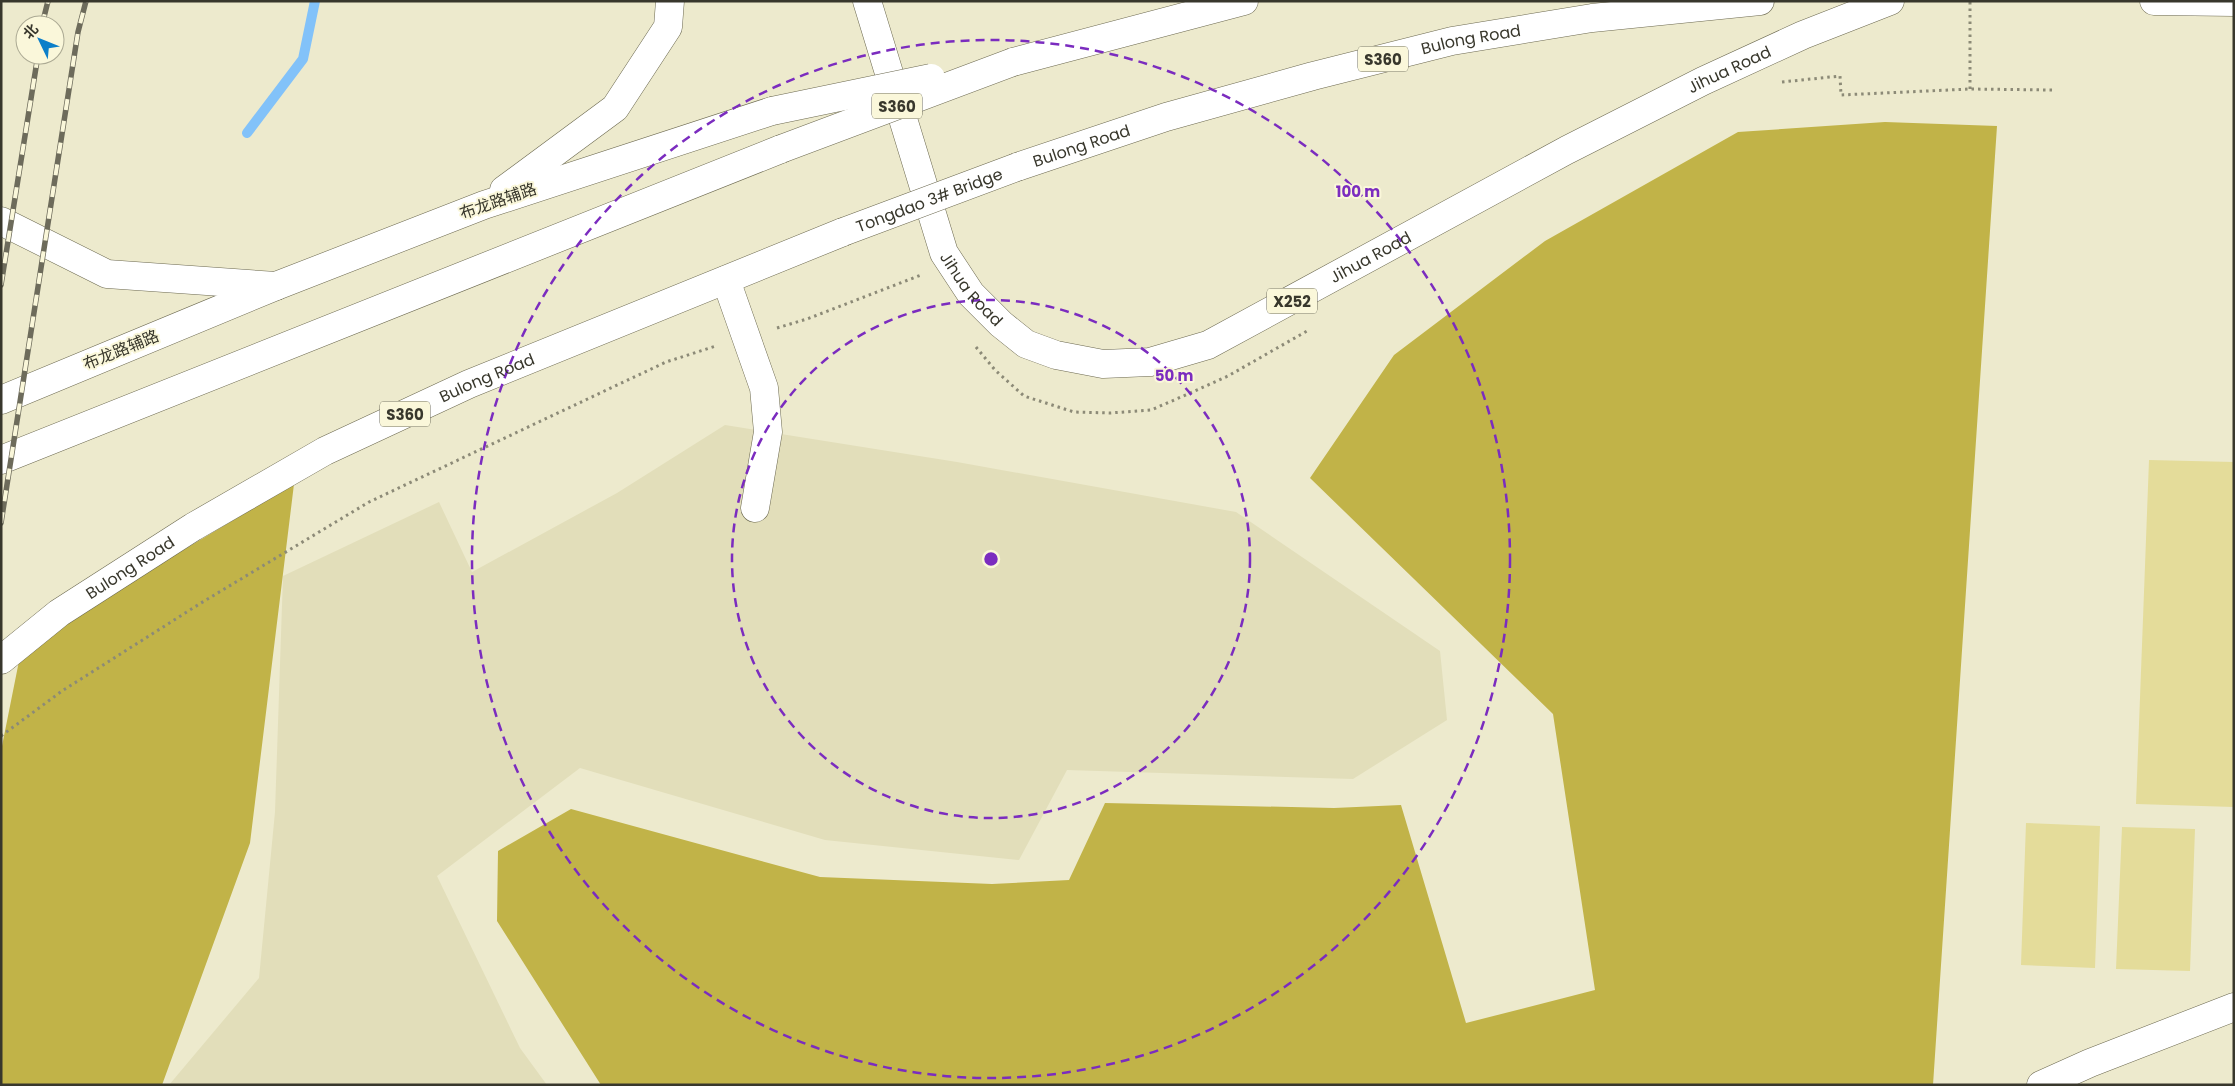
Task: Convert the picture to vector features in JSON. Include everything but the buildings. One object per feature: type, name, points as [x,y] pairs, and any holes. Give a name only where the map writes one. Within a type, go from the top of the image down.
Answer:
[{"type":"main road","points":[[484,205],[615,108],[668,27],[670,1]]},
{"type":"main road","name":"Jihua Road","points":[[867,1],[944,253],[971,294],[1001,324],[1026,344],[1056,355],[1103,364],[1150,362],[1208,345],[1618,124],[1703,81],[1803,36],[1890,1]]},
{"type":"main road","name":"S360","points":[[1,460],[781,149],[1013,62],[1244,1]]},
{"type":"main road","name":"Bulong Road","points":[[1018,167],[1166,117],[1313,76],[1452,41],[1592,18],[1760,1]]},
{"type":"main road","points":[[2154,1],[2234,2]]},
{"type":"main road","name":"布龙路辅路","points":[[1,400],[276,286],[484,205],[772,110],[1013,62]]},
{"type":"main road","name":"Tongdao 3# Bridge","points":[[843,232],[1018,167]]},
{"type":"main road","points":[[1,221],[107,274],[276,286]]},
{"type":"main road","name":"Bulong Road","points":[[1,660],[59,613],[193,527],[325,451],[469,384],[843,232]]},
{"type":"main road","points":[[726,280],[764,388],[768,432],[755,508]]},
{"type":"main road","points":[[2041,1085],[2090,1063],[2234,1007]]},
{"type":"path","points":[[1970,1],[1970,89]]},
{"type":"path","points":[[1841,95],[1970,89],[2053,90]]},
{"type":"path","points":[[1,736],[62,691],[201,603],[369,502],[666,362]]},
{"type":"shaded area","points":[[1885,122],[1997,126],[1933,1085],[601,1085],[497,921],[498,851],[571,809],[820,877],[992,884],[1069,880],[1105,803],[1334,808],[1401,805],[1466,1023],[1595,990],[1553,714],[1310,478],[1394,355],[1545,241],[1738,132]]},
{"type":"shaded area","points":[[725,425],[957,462],[1236,512],[1440,651],[1447,720],[1353,779],[1067,770],[1019,860],[825,840],[580,768],[437,876],[520,1048],[547,1085],[169,1085],[259,978],[275,812],[283,576],[439,502],[472,572],[617,493]]},
{"type":"shaded area","points":[[2149,460],[2234,462],[2234,807],[2136,804]]},
{"type":"shaded area","points":[[294,484],[250,843],[162,1085],[1,1085],[1,751],[22,646]]},
{"type":"shaded area","points":[[2026,823],[2100,826],[2095,968],[2021,965]]},
{"type":"shaded area","points":[[2122,827],[2195,829],[2190,971],[2116,969]]},
{"type":"waterway","points":[[247,133],[303,59],[315,1]]},
{"type":"railway","points":[[44,15],[48,1]]},
{"type":"railway","points":[[1,523],[78,32],[86,1]]},
{"type":"railway","points":[[1,285],[36,65]]}]
